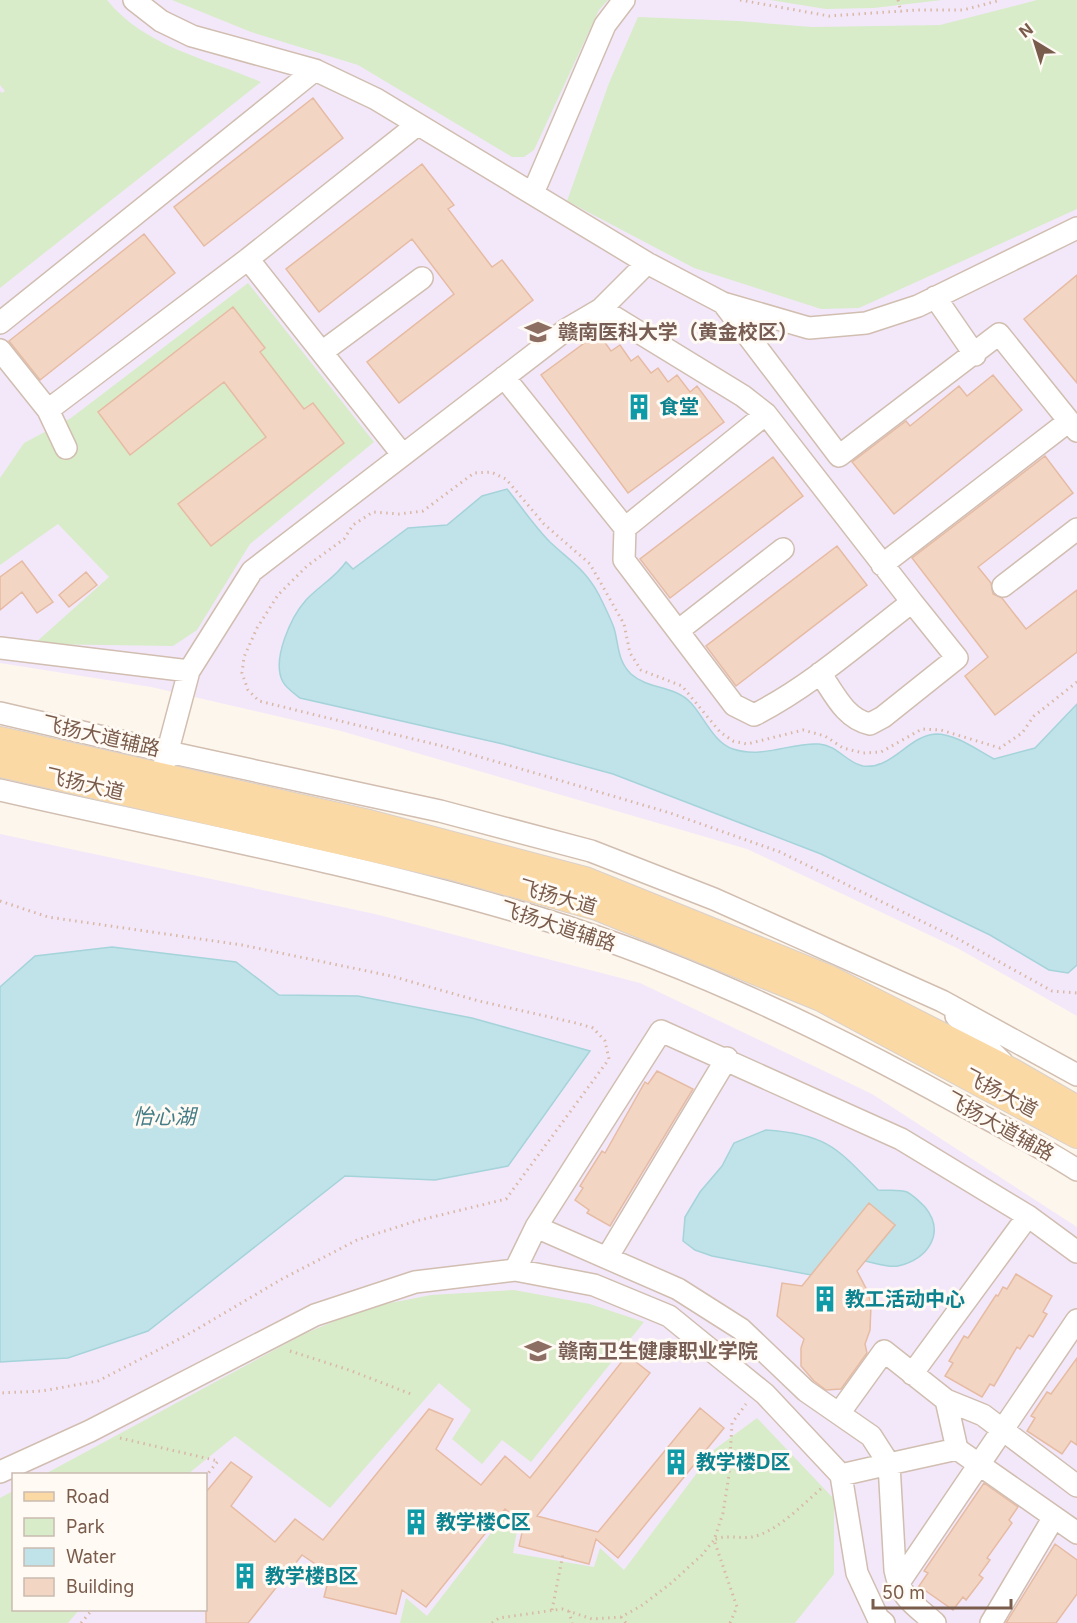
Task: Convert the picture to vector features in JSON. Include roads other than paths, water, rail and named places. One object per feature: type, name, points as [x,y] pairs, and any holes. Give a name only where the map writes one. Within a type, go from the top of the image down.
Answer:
[{"type":"main road","name":"飞扬大道","points":[[2,746],[165,763],[369,823],[596,884],[828,978],[1011,1071],[1077,1109]]},
{"type":"main road","name":"飞扬大道","points":[[2,746],[155,801],[449,866],[597,907],[821,998],[1044,1115],[1077,1135]]},
{"type":"street","points":[[134,0],[161,21],[192,36],[315,70],[376,99],[647,262],[723,303],[809,328],[866,323],[918,306],[1077,228]]},
{"type":"street","points":[[533,194],[605,25],[624,0]]},
{"type":"street","points":[[0,323],[315,70]]},
{"type":"street","points":[[48,410],[248,259],[417,125]]},
{"type":"street","points":[[248,259],[402,454]]},
{"type":"street","points":[[155,801],[189,671],[252,571],[567,329],[601,309],[647,262]]},
{"type":"street","points":[[322,352],[422,278]]},
{"type":"street","points":[[935,297],[975,355]]},
{"type":"street","points":[[723,303],[839,456],[975,355],[999,334],[1073,426],[882,565]]},
{"type":"street","points":[[601,309],[743,396],[766,414],[957,658],[883,717],[870,724],[858,722],[848,713],[820,673]]},
{"type":"street","points":[[0,350],[48,410],[66,448]]},
{"type":"street","points":[[504,377],[625,528],[624,560],[734,705],[754,715],[820,673],[912,602]]},
{"type":"street","points":[[625,528],[766,414]]},
{"type":"street","points":[[1003,586],[1077,529]]},
{"type":"street","points":[[679,630],[783,549]]},
{"type":"street","points":[[0,648],[189,671]]},
{"type":"street","name":"飞扬大道辅路","points":[[0,712],[165,763],[440,811],[591,851],[714,899],[942,1001],[1077,1075]]},
{"type":"street","name":"飞扬大道辅路","points":[[0,790],[386,878],[512,910],[681,968],[804,1023],[899,1070],[1077,1170]]},
{"type":"street","points":[[369,823],[440,811]]},
{"type":"street","points":[[310,836],[386,878]]},
{"type":"street","points":[[512,910],[597,907]]},
{"type":"street","points":[[942,1001],[1011,1071]]},
{"type":"street","points":[[515,1270],[536,1227],[661,1031],[727,1058],[901,1138],[1028,1216],[1077,1252]]},
{"type":"street","points":[[608,1256],[727,1058]]},
{"type":"street","points":[[1044,1115],[1077,1157]]},
{"type":"street","points":[[912,1374],[1028,1216]]},
{"type":"street","points":[[536,1227],[608,1256],[678,1289],[741,1329],[806,1391],[840,1412],[871,1436],[889,1464],[900,1592],[935,1623]]},
{"type":"street","points":[[0,1472],[90,1431],[315,1316],[415,1282],[515,1270],[594,1285],[669,1317],[757,1388],[841,1474],[857,1574],[878,1618],[884,1623]]},
{"type":"street","points":[[898,1584],[1077,1320]]},
{"type":"street","points":[[840,1412],[884,1351],[946,1400],[983,1415],[1077,1486]]},
{"type":"street","points":[[946,1400],[957,1449],[1077,1533]]},
{"type":"street","points":[[841,1474],[957,1449]]},
{"type":"street","points":[[991,1623],[1054,1517]]},
{"type":"water","points":[[507,489],[544,536],[583,572],[594,586],[614,628],[626,669],[646,683],[684,697],[696,709],[715,736],[733,749],[755,752],[819,744],[831,747],[857,764],[873,766],[892,758],[917,740],[936,734],[959,740],[994,759],[1035,748],[1077,704],[1077,965],[1068,973],[1049,970],[990,935],[821,854],[613,774],[503,744],[300,698],[286,686],[280,673],[279,662],[284,639],[294,617],[306,600],[346,562],[353,569],[408,528],[447,525],[482,496]]},
{"type":"water","name":"怡心湖","points":[[112,947],[236,962],[279,995],[358,996],[472,1018],[590,1051],[508,1166],[435,1180],[345,1176],[148,1331],[68,1358],[0,1362],[0,987],[35,956]]},
{"type":"water","points":[[766,1130],[803,1135],[817,1140],[830,1146],[852,1163],[878,1190],[907,1192],[912,1195],[925,1207],[931,1217],[934,1235],[931,1244],[909,1263],[898,1266],[865,1261],[895,1225],[869,1204],[811,1275],[712,1256],[695,1250],[683,1241],[685,1217],[700,1192],[722,1166],[734,1143]]},
{"type":"place","name":"赣南医科大学（黄金校区）","points":[[538,332]]},
{"type":"place","name":"食堂","points":[[639,407]]},
{"type":"place","name":"教工活动中心","points":[[825,1299]]},
{"type":"place","name":"赣南卫生健康职业学院","points":[[538,1351]]},
{"type":"place","name":"教学楼D区","points":[[676,1462]]},
{"type":"place","name":"教学楼C区","points":[[416,1522]]},
{"type":"place","name":"教学楼B区","points":[[245,1576]]}]
